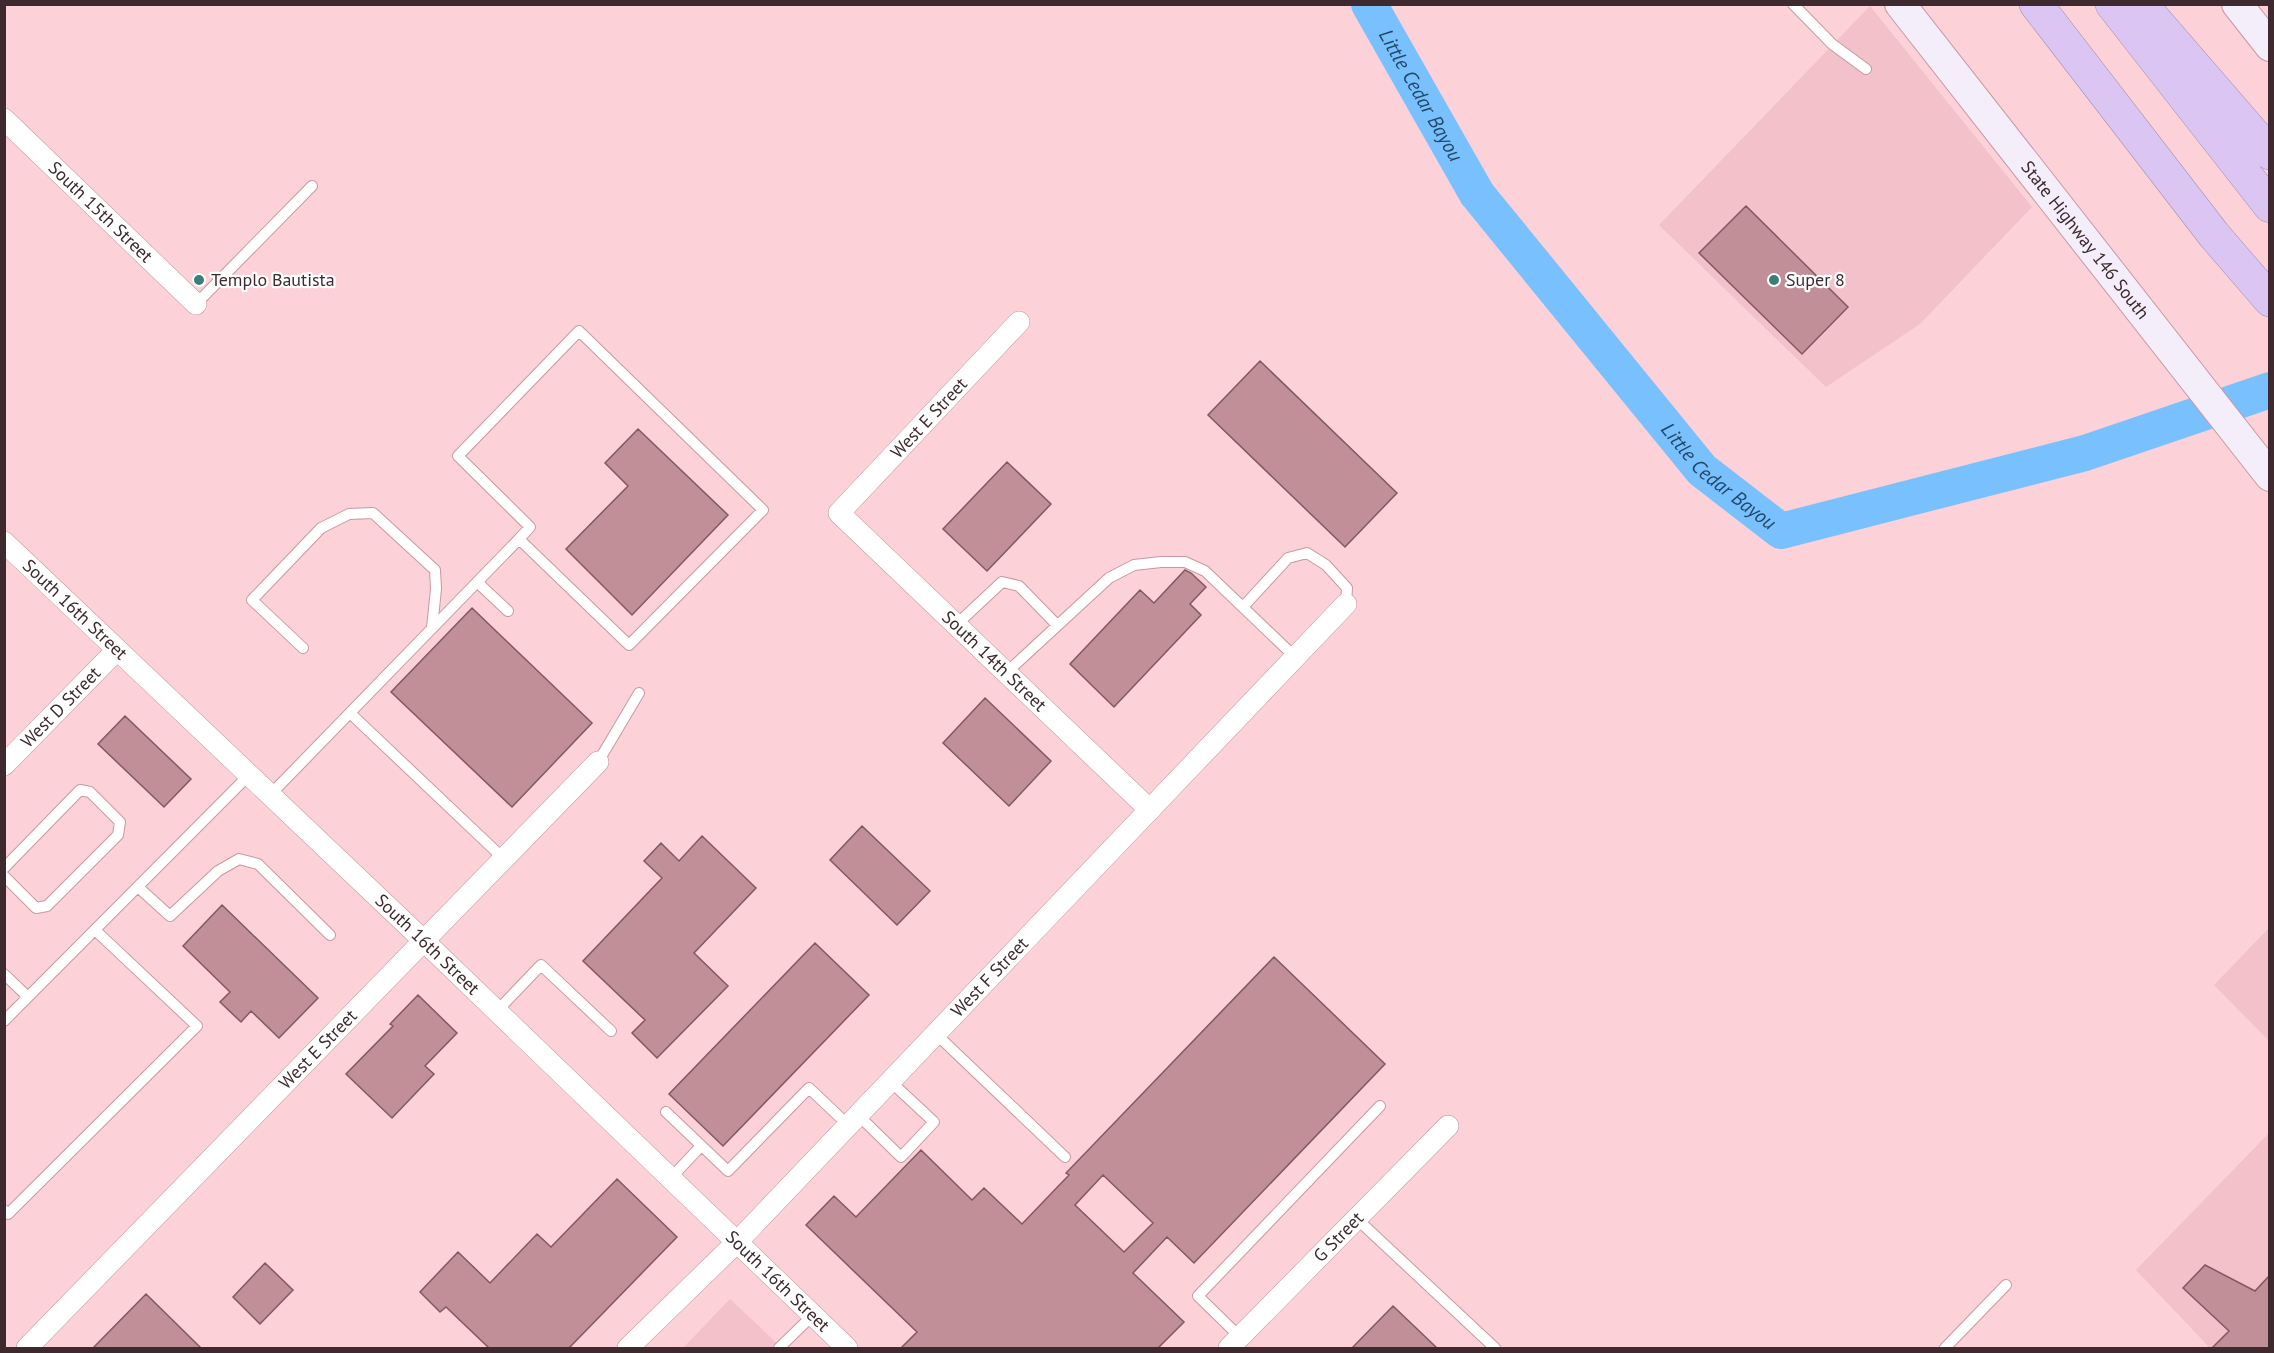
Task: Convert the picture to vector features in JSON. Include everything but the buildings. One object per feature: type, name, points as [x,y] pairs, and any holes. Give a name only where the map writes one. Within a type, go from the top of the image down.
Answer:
[{"type":"highway","points":[[2036,4],[2214,235],[2270,300]]},
{"type":"highway","points":[[2112,4],[2270,206]]},
{"type":"highway","points":[[2141,4],[2270,153]]},
{"type":"highway","points":[[2214,235],[2270,327]]},
{"type":"main road","name":"State Highway 146 South","points":[[1900,4],[2270,476]]},
{"type":"main road","points":[[2237,4],[2270,46]]},
{"type":"street","name":"South 15th Street","points":[[6,124],[196,304]]},
{"type":"street","name":"West E Street","points":[[839,513],[1019,322]]},
{"type":"street","name":"South 14th Street","points":[[839,513],[1150,810]]},
{"type":"street","name":"South 16th Street","points":[[4,542],[424,940],[847,1348]]},
{"type":"street","name":"West F Street","points":[[628,1348],[736,1243],[1346,604]]},
{"type":"street","name":"West D Street","points":[[4,765],[117,650]]},
{"type":"street","name":"West E Street","points":[[33,1342],[598,762]]},
{"type":"street","name":"G Street","points":[[1235,1343],[1448,1126]]},
{"type":"lane","points":[[1793,4],[1832,45],[1866,69]]},
{"type":"lane","points":[[196,304],[312,186]]},
{"type":"lane","points":[[270,795],[530,527],[458,456],[579,331],[763,510],[629,645],[519,539]]},
{"type":"lane","points":[[303,648],[252,600],[321,528],[349,514],[373,513],[435,570],[436,589],[432,628]]},
{"type":"lane","points":[[1243,607],[1288,558],[1306,553],[1326,565],[1347,588],[1346,604]]},
{"type":"lane","points":[[1006,673],[1109,578],[1134,565],[1185,562],[1205,571],[1296,658]]},
{"type":"lane","points":[[477,582],[508,611]]},
{"type":"lane","points":[[956,625],[1002,582],[1019,586],[1058,625]]},
{"type":"lane","points":[[598,762],[639,693]]},
{"type":"lane","points":[[350,713],[504,859]]},
{"type":"lane","points":[[4,1021],[249,775]]},
{"type":"lane","points":[[4,868],[80,790],[90,792],[120,822],[118,835],[47,906],[36,908],[4,876]]},
{"type":"lane","points":[[138,886],[170,916],[218,871],[239,859],[258,864],[330,935]]},
{"type":"lane","points":[[4,1210],[8,1214],[197,1026],[95,930]]},
{"type":"lane","points":[[497,1011],[541,965],[611,1031]]},
{"type":"lane","points":[[4,974],[28,997]]},
{"type":"lane","points":[[936,1034],[1065,1157]]},
{"type":"lane","points":[[666,1112],[728,1171],[809,1088],[900,1157],[934,1122],[890,1081]]},
{"type":"lane","points":[[1235,1343],[1198,1296],[1380,1106]]},
{"type":"lane","points":[[670,1179],[701,1146]]},
{"type":"lane","points":[[1357,1219],[1495,1348]]},
{"type":"lane","points":[[1945,1348],[2006,1285]]},
{"type":"lane","points":[[779,1348],[812,1316]]},
{"type":"shaded area","points":[[1870,6],[2032,207],[1920,324],[1826,387],[1659,225]]},
{"type":"shaded area","points":[[2269,928],[2269,1041],[2214,985]]},
{"type":"shaded area","points":[[2269,1133],[2269,1348],[2207,1348],[2208,1346],[2136,1270]]},
{"type":"shaded area","points":[[730,1299],[782,1348],[683,1348]]},
{"type":"waterway","name":"Little Cedar Bayou","points":[[1369,4],[1477,194],[1702,470],[1781,531],[2085,453],[2270,390]]},
{"type":"place","name":"Templo Bautista","points":[[199,280]]},
{"type":"place","name":"Super 8","points":[[1774,280]]}]
